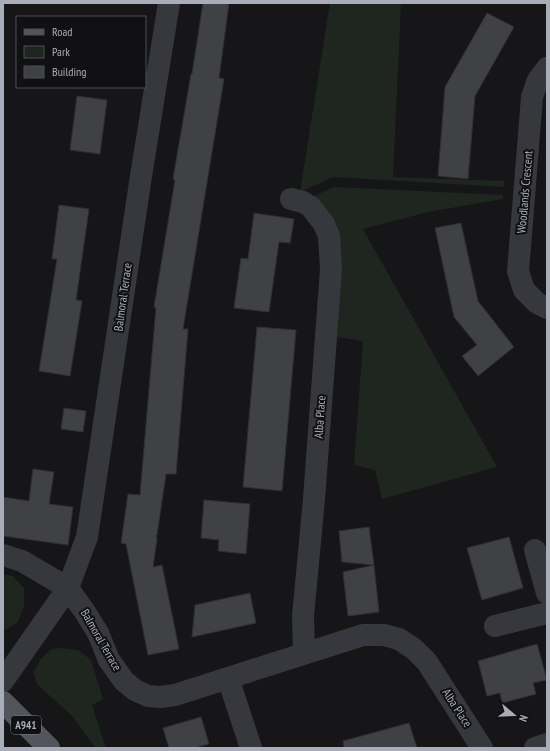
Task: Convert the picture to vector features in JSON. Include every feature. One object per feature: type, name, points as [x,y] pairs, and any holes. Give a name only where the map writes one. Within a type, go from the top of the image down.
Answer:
[{"type":"main road","name":"A941","points":[[3,702],[49,748]]},
{"type":"street","name":"Balmoral Terrace","points":[[3,681],[68,588],[88,537],[168,3]]},
{"type":"street","name":"Woodlands Crescent","points":[[547,68],[538,80],[532,97],[518,272],[524,290],[538,303],[547,308]]},
{"type":"street","name":"Alba Place","points":[[291,199],[303,202],[311,207],[324,224],[329,236],[331,268],[304,616],[304,654]]},
{"type":"street","points":[[535,550],[547,593]]},
{"type":"street","name":"Balmoral Terrace","points":[[3,555],[22,561],[68,588],[98,633],[109,660],[124,681],[135,690]]},
{"type":"street","points":[[495,626],[547,613]]},
{"type":"street","name":"Alba Place","points":[[135,690],[148,696],[160,698],[175,695],[363,635],[384,635],[399,639],[414,649],[427,662],[482,748]]},
{"type":"street","points":[[228,678],[251,748]]},
{"type":"street","points":[[535,748],[547,744]]},
{"type":"green space","points":[[330,3],[401,3],[393,177],[504,181],[504,187],[333,177],[300,192]]},
{"type":"green space","points":[[334,187],[503,195],[503,199],[428,212],[363,229],[497,467],[382,499],[375,470],[354,465],[363,341],[337,337],[337,274],[312,197]]},
{"type":"green space","points":[[3,574],[13,576],[24,588],[24,606],[18,622],[3,631]]},
{"type":"green space","points":[[62,648],[78,650],[91,660],[103,699],[92,705],[106,748],[96,748],[72,716],[38,685],[33,673],[40,660],[51,649]]},
{"type":"building","points":[[203,3],[229,3],[219,78],[224,79],[183,329],[188,329],[176,474],[166,474],[156,535],[157,539],[153,567],[162,565],[179,649],[148,655],[126,544],[121,543],[128,494],[140,495],[156,308],[154,307],[175,180],[173,179]]},
{"type":"building","points":[[487,13],[514,27],[475,96],[468,179],[438,176],[445,87]]},
{"type":"building","points":[[77,96],[107,100],[100,154],[70,150]]},
{"type":"building","points":[[59,205],[89,209],[76,300],[82,301],[70,376],[39,371],[57,259],[52,259]]},
{"type":"building","points":[[254,213],[294,219],[290,243],[279,242],[269,312],[234,308],[241,258],[248,259]]},
{"type":"building","points":[[461,223],[478,301],[514,347],[478,376],[462,356],[477,345],[454,317],[435,228]]},
{"type":"building","points":[[257,327],[296,330],[282,491],[243,487]]},
{"type":"building","points":[[64,408],[86,411],[83,432],[61,429]]},
{"type":"building","points":[[33,469],[54,472],[49,504],[73,507],[68,545],[3,536],[3,497],[29,501]]},
{"type":"building","points":[[204,500],[250,504],[246,554],[218,551],[219,540],[201,538]]},
{"type":"building","points":[[369,527],[374,565],[342,562],[339,531]]},
{"type":"building","points":[[509,537],[523,588],[482,600],[467,548]]},
{"type":"building","points":[[374,565],[379,612],[348,616],[343,572]]},
{"type":"building","points":[[250,593],[256,623],[192,637],[195,605]]},
{"type":"building","points":[[537,644],[547,680],[533,683],[536,694],[502,703],[500,693],[487,696],[478,661]]},
{"type":"building","points":[[201,717],[209,744],[194,748],[169,748],[163,728]]},
{"type":"building","points":[[409,723],[417,748],[344,748],[343,741]]}]
